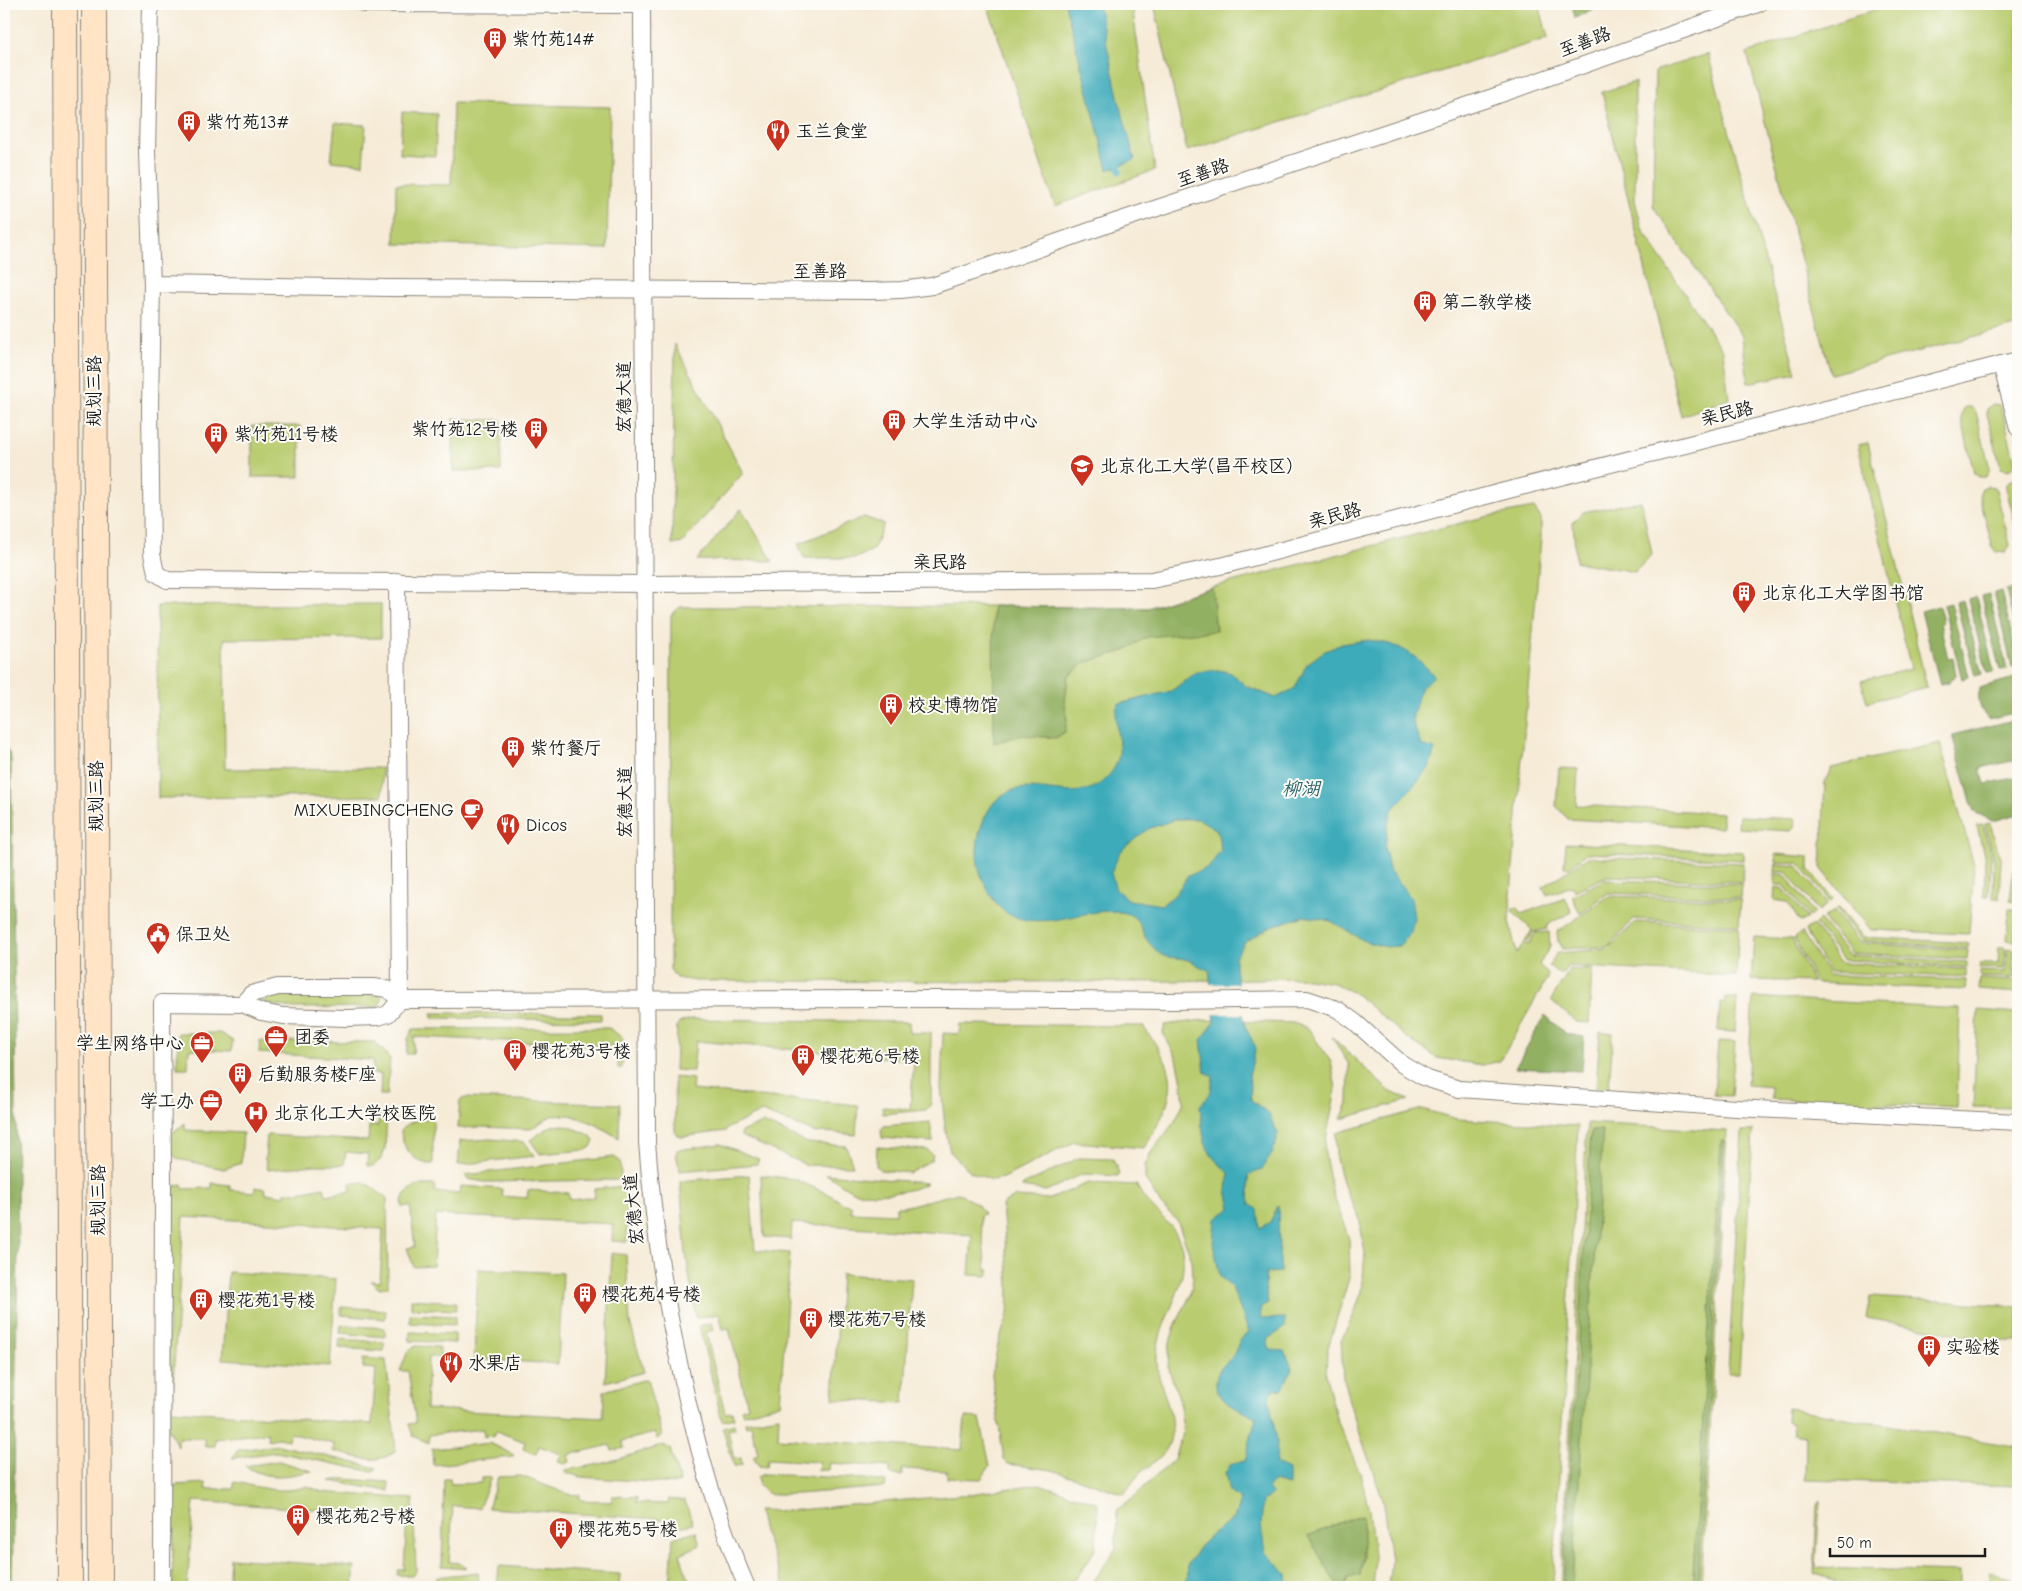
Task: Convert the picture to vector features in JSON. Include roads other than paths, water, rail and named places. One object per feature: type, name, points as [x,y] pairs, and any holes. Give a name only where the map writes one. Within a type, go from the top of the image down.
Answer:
[{"type":"main road","name":"规划三路","points":[[65,4],[70,1587]]},
{"type":"main road","name":"规划三路","points":[[94,4],[100,1587]]},
{"type":"street","points":[[150,4],[148,152],[152,284]]},
{"type":"street","points":[[364,4],[642,4]]},
{"type":"street","name":"宏德大道","points":[[642,4],[648,1152],[659,1254],[672,1330],[694,1430],[708,1484],[733,1556],[747,1587]]},
{"type":"street","name":"至善路","points":[[152,284],[388,288],[871,291],[932,286],[1115,222],[1484,100],[1758,4]]},
{"type":"street","name":"亲民路","points":[[152,284],[150,428],[152,554],[156,573],[167,580],[645,584],[1152,580],[1225,565],[1501,492],[2018,360]]},
{"type":"street","points":[[66,286],[94,285]]},
{"type":"street","points":[[2000,364],[2018,428]]},
{"type":"street","points":[[162,1587],[162,1003],[242,1004],[261,1012],[283,1016],[346,1018],[378,1017],[388,1014],[400,1000],[397,581]]},
{"type":"street","points":[[242,1004],[250,994],[278,987],[374,987],[387,989],[400,1000],[945,999],[1169,1001],[1201,999],[1307,999],[1337,1008],[1403,1065],[1424,1078],[1459,1089],[1736,1108],[2018,1122]]},
{"type":"water","points":[[1065,4],[1098,4],[1119,101],[1135,160],[1108,170]]},
{"type":"water","name":"柳湖","points":[[1368,640],[1389,644],[1412,655],[1434,676],[1420,689],[1412,720],[1421,745],[1435,749],[1429,768],[1392,810],[1385,849],[1389,870],[1411,898],[1414,918],[1411,932],[1399,946],[1386,947],[1366,942],[1331,921],[1304,916],[1270,927],[1245,942],[1235,957],[1235,969],[1245,1026],[1256,1048],[1249,1075],[1251,1100],[1268,1113],[1278,1133],[1273,1152],[1262,1170],[1248,1175],[1250,1205],[1258,1209],[1260,1228],[1270,1222],[1278,1205],[1281,1272],[1266,1273],[1265,1286],[1268,1304],[1260,1308],[1261,1319],[1285,1318],[1285,1328],[1267,1339],[1270,1350],[1285,1351],[1292,1368],[1283,1389],[1273,1390],[1269,1398],[1277,1441],[1276,1464],[1289,1470],[1289,1485],[1273,1481],[1268,1488],[1273,1494],[1263,1501],[1261,1526],[1265,1552],[1287,1575],[1288,1587],[1187,1587],[1188,1564],[1200,1546],[1215,1532],[1234,1519],[1240,1499],[1229,1492],[1225,1473],[1231,1464],[1245,1461],[1256,1417],[1225,1402],[1216,1389],[1216,1381],[1220,1369],[1231,1359],[1240,1341],[1249,1332],[1231,1286],[1220,1277],[1213,1243],[1215,1219],[1231,1208],[1227,1190],[1229,1172],[1220,1165],[1209,1151],[1203,1135],[1200,1106],[1211,1091],[1213,1076],[1205,1072],[1201,1040],[1215,1022],[1209,970],[1182,958],[1165,957],[1160,954],[1146,939],[1137,920],[1128,914],[1114,911],[1101,912],[1043,921],[1028,920],[1006,913],[987,889],[980,872],[977,859],[978,840],[981,827],[992,805],[1005,793],[1021,789],[1072,792],[1088,789],[1103,781],[1112,771],[1119,751],[1116,723],[1118,704],[1171,691],[1197,672],[1219,670],[1231,673],[1246,686],[1276,698],[1295,688],[1307,664],[1323,652],[1342,644]],"holes":[[[1176,819],[1199,819],[1217,830],[1221,850],[1209,867],[1188,876],[1174,896],[1161,905],[1129,900],[1116,890],[1111,873],[1119,854],[1125,847],[1148,829]]]},
{"type":"waterway","points":[[1117,158],[1120,172]]},
{"type":"place","name":"紫竹苑14#","points":[[495,60]]},
{"type":"place","name":"紫竹苑13#","points":[[189,143]]},
{"type":"place","name":"玉兰食堂","points":[[778,152]]},
{"type":"place","name":"第二教学楼","points":[[1425,323]]},
{"type":"place","name":"大学生活动中心","points":[[894,442]]},
{"type":"place","name":"紫竹苑12号楼","points":[[536,450]]},
{"type":"place","name":"紫竹苑11号楼","points":[[216,455]]},
{"type":"place","name":"北京化工大学(昌平校区)","points":[[1082,487]]},
{"type":"place","name":"北京化工大学图书馆","points":[[1744,614]]},
{"type":"place","name":"校史博物馆","points":[[891,726]]},
{"type":"place","name":"紫竹餐厅","points":[[513,769]]},
{"type":"place","name":"MIXUEBINGCHENG","points":[[472,831]]},
{"type":"place","name":"Dicos","points":[[508,846]]},
{"type":"place","name":"保卫处","points":[[158,955]]},
{"type":"place","name":"团委","points":[[276,1058]]},
{"type":"place","name":"学生网络中心","points":[[202,1064]]},
{"type":"place","name":"樱花苑3号楼","points":[[515,1072]]},
{"type":"place","name":"樱花苑6号楼","points":[[803,1077]]},
{"type":"place","name":"后勤服务楼F座","points":[[240,1095]]},
{"type":"place","name":"学工办","points":[[211,1122]]},
{"type":"place","name":"北京化工大学校医院","points":[[256,1134]]},
{"type":"place","name":"樱花苑4号楼","points":[[585,1315]]},
{"type":"place","name":"樱花苑1号楼","points":[[201,1321]]},
{"type":"place","name":"樱花苑7号楼","points":[[811,1340]]},
{"type":"place","name":"实验楼","points":[[1929,1368]]},
{"type":"place","name":"水果店","points":[[451,1384]]},
{"type":"place","name":"樱花苑2号楼","points":[[298,1537]]},
{"type":"place","name":"樱花苑5号楼","points":[[561,1550]]}]
